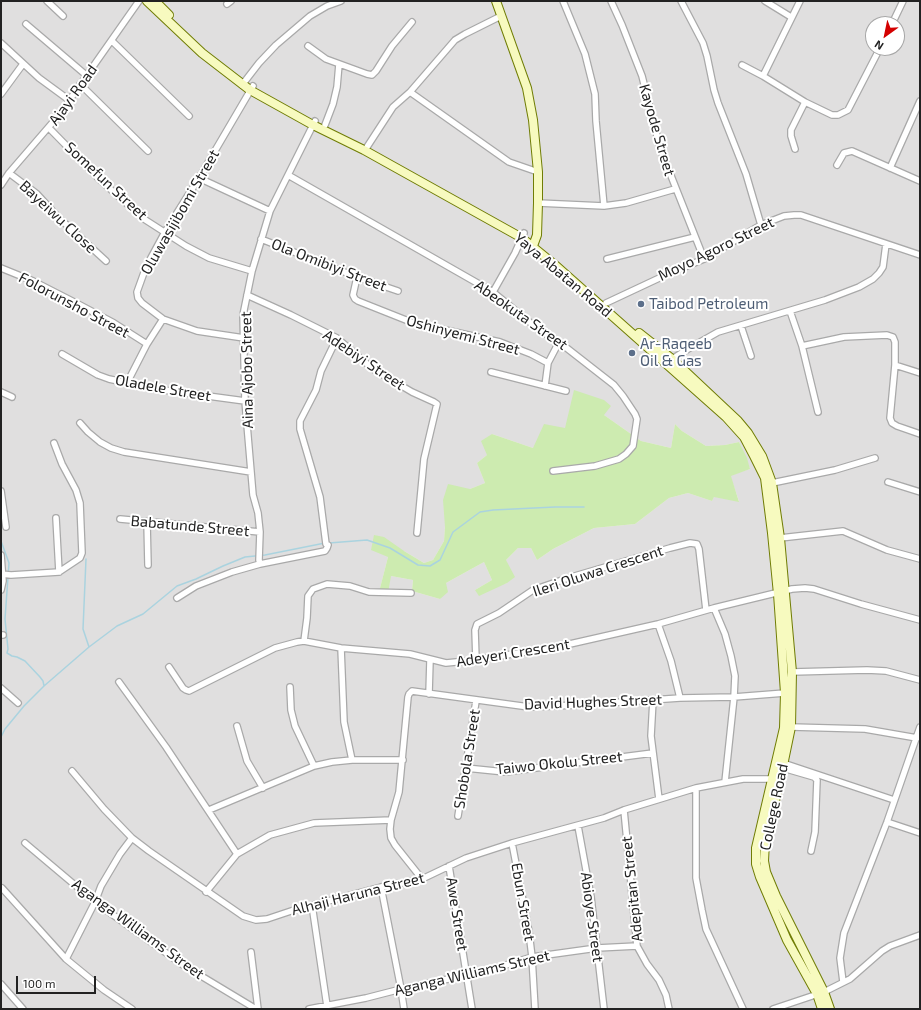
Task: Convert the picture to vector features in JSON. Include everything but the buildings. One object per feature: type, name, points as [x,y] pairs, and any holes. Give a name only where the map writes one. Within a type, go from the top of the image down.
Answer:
[{"type":"main road","name":"Yaya Abatan Road","points":[[146,1],[202,53],[251,88],[523,235]]},
{"type":"main road","name":"Yaya Abatan Road","points":[[155,1],[200,45],[244,83]]},
{"type":"main road","points":[[496,1],[527,88],[533,120],[538,172],[537,229],[534,244]]},
{"type":"main road","name":"Yaya Abatan Road","points":[[314,123],[325,125],[367,147],[523,235],[606,303],[722,406],[748,433],[762,456],[772,483],[780,538],[781,593]]},
{"type":"main road","name":"Yaya Abatan Road","points":[[534,244],[726,417],[744,437],[765,478],[781,593]]},
{"type":"main road","name":"College Road","points":[[776,779],[783,765],[791,727],[792,672],[781,593]]},
{"type":"main road","name":"College Road","points":[[781,593],[785,693],[784,728],[776,779],[756,848],[756,864],[760,877],[787,940],[830,1009]]},
{"type":"main road","name":"College Road","points":[[820,993],[822,1009]]},
{"type":"street","points":[[47,1],[63,16]]},
{"type":"street","name":"Ajayi Road","points":[[1,185],[9,173],[49,128],[139,1]]},
{"type":"street","points":[[244,83],[276,44],[327,3],[341,1]]},
{"type":"street","points":[[563,1],[584,54],[595,94],[596,122],[604,206]]},
{"type":"street","name":"Kayode Street","points":[[611,1],[642,76],[660,148],[704,259]]},
{"type":"street","points":[[681,1],[703,43],[708,56],[714,90],[718,103],[746,174],[761,225]]},
{"type":"street","points":[[765,1],[791,17]]},
{"type":"street","points":[[763,76],[800,1]]},
{"type":"street","points":[[896,16],[903,1]]},
{"type":"street","points":[[367,147],[393,107],[410,92],[454,40],[501,16]]},
{"type":"street","points":[[308,46],[326,58],[339,64],[372,75],[392,46],[412,22]]},
{"type":"street","points":[[26,24],[86,76]]},
{"type":"street","points":[[112,41],[189,116]]},
{"type":"street","points":[[1,43],[39,78],[69,100]]},
{"type":"street","points":[[742,64],[805,102],[832,114],[838,115],[848,110],[876,56]]},
{"type":"street","points":[[1,94],[23,64]]},
{"type":"street","points":[[325,125],[333,104],[337,87],[339,64]]},
{"type":"street","points":[[80,84],[148,151]]},
{"type":"street","name":"Oluwasijibomi Street","points":[[244,338],[197,331],[163,319],[138,298],[137,292],[146,267],[165,232],[200,178],[251,88]]},
{"type":"street","points":[[410,92],[509,162],[538,172]]},
{"type":"street","points":[[890,168],[920,101]]},
{"type":"street","points":[[794,149],[791,130],[805,102]]},
{"type":"street","name":"Aina Ajobo Street","points":[[259,562],[260,532],[258,513],[253,495],[245,401],[243,315],[252,271],[270,211],[314,123]]},
{"type":"street","name":"Somefun Street","points":[[49,128],[99,179],[144,219],[186,246],[210,258],[252,271]]},
{"type":"street","points":[[837,165],[844,152],[852,151],[920,181]]},
{"type":"street","name":"Bayeiwu Close","points":[[9,173],[37,194],[58,217],[106,261]]},
{"type":"street","name":"Abeokuta Street","points":[[288,175],[493,292],[538,329],[559,342],[614,385],[635,414],[637,420],[633,446],[619,459],[595,466],[553,471]]},
{"type":"street","points":[[200,178],[270,211]]},
{"type":"street","points":[[538,203],[604,206],[626,203],[675,189]]},
{"type":"street","name":"Moyo Agoro Street","points":[[606,303],[704,259],[761,225],[784,216],[800,215],[920,255]]},
{"type":"street","points":[[493,292],[523,235]]},
{"type":"street","points":[[608,259],[695,237]]},
{"type":"street","name":"Ola Omibiyi Street","points":[[261,239],[357,277],[398,291]]},
{"type":"street","points":[[672,360],[718,332],[825,300],[859,287],[880,273],[883,268],[886,244]]},
{"type":"street","name":"Folorunsho Street","points":[[1,268],[33,281],[78,304],[114,323],[147,344]]},
{"type":"street","name":"Oshinyemi Street","points":[[357,277],[352,295],[358,301],[421,326],[500,342],[531,354],[548,363]]},
{"type":"street","name":"Adebiyi Street","points":[[248,295],[337,338],[373,369],[412,392],[437,404],[424,459],[417,533]]},
{"type":"street","points":[[790,311],[802,346],[818,412]]},
{"type":"street","points":[[127,383],[147,344],[163,319]]},
{"type":"street","points":[[741,326],[751,356]]},
{"type":"street","points":[[802,346],[844,337],[887,335],[893,337],[895,342],[895,365],[890,418],[892,423],[896,426],[920,434]]},
{"type":"street","points":[[177,598],[196,586],[259,562],[325,551],[327,545],[320,497],[300,429],[300,421],[316,390],[321,371],[337,338]]},
{"type":"street","points":[[545,386],[548,363],[559,342]]},
{"type":"street","name":"Oladele Street","points":[[62,354],[109,379],[156,389],[245,401]]},
{"type":"street","points":[[895,365],[920,373]]},
{"type":"street","points":[[491,372],[566,391]]},
{"type":"street","points":[[1,392],[12,397]]},
{"type":"street","points":[[80,423],[100,442],[110,448],[124,452],[251,472]]},
{"type":"street","points":[[6,575],[59,572],[80,558],[82,553],[80,503],[76,490],[58,456],[54,443]]},
{"type":"street","points":[[772,483],[835,470],[875,458]]},
{"type":"street","points":[[888,482],[920,492]]},
{"type":"street","points":[[1,491],[6,527]]},
{"type":"street","points":[[56,518],[59,572]]},
{"type":"street","name":"Babatunde Street","points":[[120,519],[260,532]]},
{"type":"street","points":[[147,522],[148,565]]},
{"type":"street","points":[[780,538],[843,530],[887,550],[920,559]]},
{"type":"street","name":"Ileri Oluwa Crescent","points":[[476,660],[475,630],[477,624],[499,613],[533,590],[568,578],[690,543],[697,544],[699,549],[706,610]]},
{"type":"street","points":[[1,556],[6,575],[1,590]]},
{"type":"street","points":[[304,641],[308,596],[313,589],[327,584],[350,586],[369,592],[411,593]]},
{"type":"street","name":"Adeyeri Crescent","points":[[169,667],[183,688],[189,691],[275,648],[304,641],[341,648],[410,654],[446,663],[476,660],[561,646],[658,624],[714,608],[805,588],[814,589],[861,604],[920,620]]},
{"type":"street","points":[[714,608],[731,656],[735,676],[725,782]]},
{"type":"street","points":[[658,624],[671,661],[680,698]]},
{"type":"street","points":[[341,648],[344,722],[352,760]]},
{"type":"street","points":[[429,694],[430,660]]},
{"type":"street","points":[[792,672],[867,670],[886,671],[920,680]]},
{"type":"street","points":[[119,682],[209,810],[237,854]]},
{"type":"street","points":[[290,687],[291,710],[295,726],[314,766]]},
{"type":"street","points":[[1,688],[18,703]]},
{"type":"street","name":"David Hughes Street","points":[[422,879],[391,838],[391,820],[399,792],[403,760],[409,694],[412,691],[476,701],[529,707],[680,698],[734,697],[785,693]]},
{"type":"street","points":[[653,700],[651,730],[659,799]]},
{"type":"street","name":"Shobola Street","points":[[458,816],[476,701]]},
{"type":"street","points":[[237,726],[247,761],[263,788]]},
{"type":"street","points":[[791,727],[865,729],[917,738]]},
{"type":"street","points":[[843,982],[840,958],[844,933],[920,727]]},
{"type":"street","name":"Taiwo Okolu Street","points":[[466,768],[505,772],[653,753]]},
{"type":"street","points":[[209,810],[314,766],[352,760],[403,760]]},
{"type":"street","points":[[783,765],[894,800]]},
{"type":"street","points":[[783,765],[814,777],[818,782],[811,851]]},
{"type":"street","name":"Alhaji Haruna Street","points":[[72,771],[104,809],[132,838],[206,892],[243,916],[256,920],[267,919],[312,905],[422,879],[466,858],[512,843],[578,826],[696,788],[743,779],[776,779]]},
{"type":"street","points":[[696,788],[696,878],[706,929],[743,1009]]},
{"type":"street","name":"Adepitan Street","points":[[624,810],[637,946],[647,964],[659,980],[666,995],[669,1009]]},
{"type":"street","points":[[206,892],[237,854],[270,835],[314,823],[391,820]]},
{"type":"street","points":[[886,822],[920,833]]},
{"type":"street","name":"Abioye Street","points":[[578,826],[591,897],[604,1009]]},
{"type":"street","points":[[66,959],[95,902],[101,886],[120,854],[132,838]]},
{"type":"street","name":"Aganga Williams Street","points":[[25,843],[95,902],[183,965],[257,1009]]},
{"type":"street","name":"Ebun Street","points":[[512,843],[529,932],[535,1009]]},
{"type":"street","name":"Awe Street","points":[[449,866],[472,1009]]},
{"type":"street","points":[[2,888],[66,959],[99,986],[132,1009]]},
{"type":"street","points":[[381,888],[404,1009]]},
{"type":"street","points":[[312,905],[327,1006]]},
{"type":"street","points":[[773,1009],[820,993],[843,982],[857,974],[877,955],[886,949],[920,934]]},
{"type":"street","name":"Aganga Williams Street","points":[[309,1009],[366,998],[466,975],[532,957],[597,948],[637,946]]},
{"type":"street","points":[[251,952],[257,1009]]},
{"type":"street","points":[[1,984],[23,1009]]},
{"type":"shaded area","points":[[1,1],[920,1],[920,1009],[1,1009]],"holes":[[[604,415],[641,441],[671,448],[675,424],[682,431],[706,446],[725,445],[739,442],[750,469],[730,475],[739,501],[714,496],[712,501],[688,493],[669,498],[635,524],[594,528],[553,549],[537,560],[531,548],[518,548],[506,560],[507,583],[475,590],[492,580],[484,562],[446,583],[440,599],[412,591],[413,580],[391,576],[379,592],[388,557],[404,551],[424,563],[433,560],[444,541],[445,527],[470,489],[485,483],[477,463],[487,455],[492,434],[533,448],[565,428]]]},
{"type":"green space","points":[[574,390],[604,400],[611,406],[604,415],[641,441],[671,448],[675,424],[682,431],[706,446],[725,445],[739,442],[747,458],[750,469],[731,476],[739,502],[714,497],[712,501],[688,493],[669,498],[635,524],[594,528],[553,549],[537,560],[531,548],[518,548],[506,560],[515,577],[507,583],[479,596],[475,590],[492,580],[484,562],[446,583],[448,592],[440,599],[412,591],[413,580],[391,576],[388,593],[379,592],[388,557],[371,550],[374,535],[384,537],[424,563],[433,560],[444,541],[445,527],[443,500],[448,484],[470,489],[485,483],[477,463],[487,455],[481,441],[492,434],[533,448],[544,424],[565,428]]},
{"type":"waterway","points":[[329,543],[367,540],[390,548],[418,565],[430,566],[440,560],[453,532],[480,512],[555,507],[584,507]]},
{"type":"waterway","points":[[1,541],[9,563],[5,619],[8,649],[7,653],[25,661],[40,677],[44,686]]},
{"type":"waterway","points":[[1,737],[5,729],[24,706],[44,686],[89,647],[117,626],[143,614],[177,586],[245,557],[265,555],[325,543]]},
{"type":"waterway","points":[[86,559],[83,629],[89,647]]},
{"type":"place","name":"Taibod Petroleum","points":[[641,304]]},
{"type":"place","name":"Ar-Raqeeb Oil & Gas","points":[[632,353]]}]
